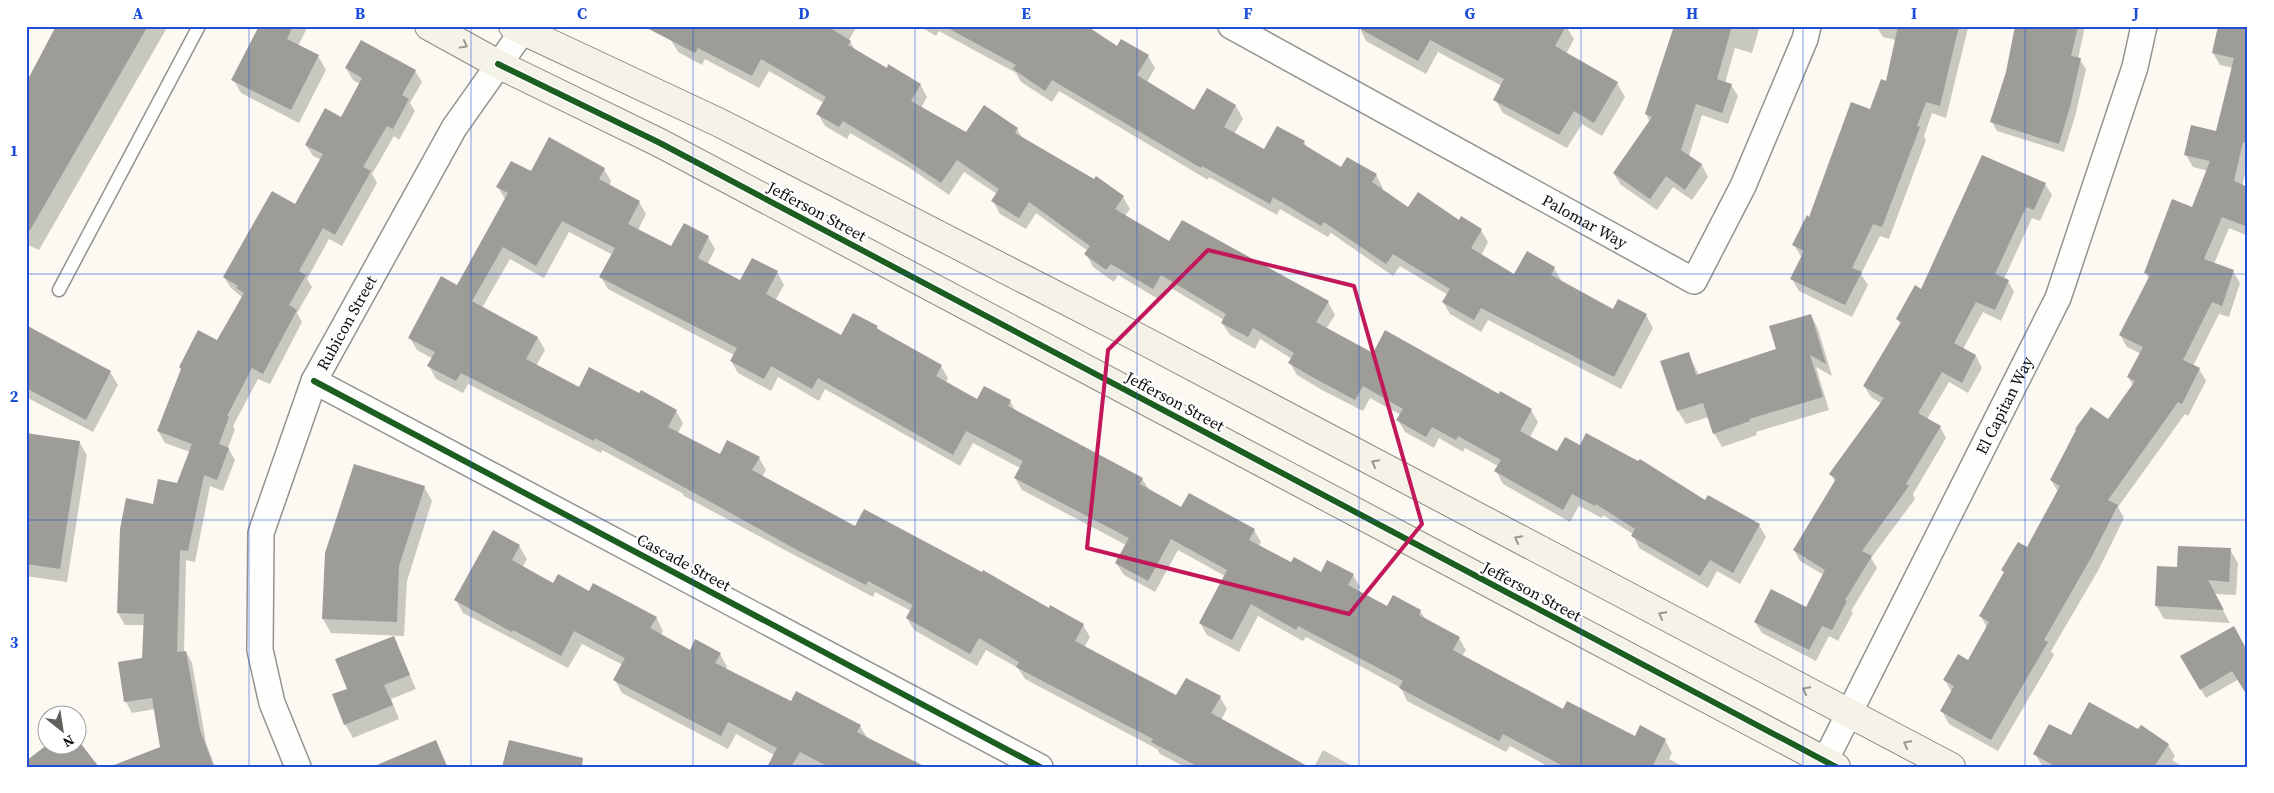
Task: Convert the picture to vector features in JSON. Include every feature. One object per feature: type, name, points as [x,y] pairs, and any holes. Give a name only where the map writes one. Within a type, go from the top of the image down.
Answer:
[{"type":"main road","name":"Jefferson Street","points":[[430,26],[498,64],[660,143],[1827,765]]},
{"type":"main road","name":"Jefferson Street","points":[[520,28],[774,150],[1138,338],[1950,767]]},
{"type":"street","name":"Palomar Way","points":[[1231,26],[1694,281],[1743,186],[1805,39],[1808,26]]},
{"type":"street","name":"El Capitan Way","points":[[1827,765],[1849,713],[2058,298],[2135,67],[2144,26]]},
{"type":"street","name":"Rubicon Street","points":[[298,767],[272,703],[260,650],[262,533],[314,381],[454,128],[520,28]]},
{"type":"street","name":"Cascade Street","points":[[314,381],[1040,767]]},
{"type":"lane","points":[[59,290],[198,26]]},
{"type":"highlighted area","points":[[1208,250],[1354,286],[1422,524],[1349,614],[1087,548],[1108,350]]},
{"type":"building","points":[[56,26],[148,26],[26,237],[26,83]]},
{"type":"building","points":[[259,26],[293,26],[287,39],[319,55],[291,110],[231,80]]},
{"type":"building","points":[[643,26],[827,26],[851,41],[848,45],[887,68],[888,64],[921,84],[911,101],[966,132],[984,105],[1018,128],[1015,133],[1094,179],[1096,176],[1124,196],[1115,209],[1169,241],[1182,220],[1329,301],[1316,322],[1373,353],[1385,330],[1499,394],[1500,391],[1532,409],[1520,431],[1557,451],[1565,437],[1580,445],[1586,433],[1638,461],[1640,459],[1705,500],[1708,495],[1760,524],[1733,573],[1710,560],[1700,576],[1631,536],[1635,529],[1596,504],[1595,506],[1572,494],[1563,510],[1494,471],[1501,460],[1458,436],[1456,440],[1432,427],[1426,437],[1396,420],[1403,409],[1363,386],[1355,400],[1314,378],[1288,363],[1294,353],[1253,328],[1248,337],[1221,323],[1226,314],[1161,275],[1153,289],[1111,264],[1106,270],[1084,254],[1090,246],[1029,202],[1019,218],[991,201],[999,189],[957,160],[941,183],[843,121],[839,127],[816,114],[826,97],[761,59],[752,76],[698,48],[695,53]]},
{"type":"building","points":[[944,26],[1087,26],[1117,46],[1121,39],[1149,55],[1137,75],[1194,110],[1207,88],[1236,105],[1224,127],[1264,149],[1277,126],[1305,141],[1303,144],[1341,167],[1347,157],[1377,174],[1372,182],[1408,207],[1418,192],[1459,220],[1461,216],[1482,229],[1471,248],[1514,274],[1527,251],[1555,267],[1551,275],[1613,309],[1618,299],[1647,314],[1614,377],[1481,308],[1474,320],[1442,302],[1450,289],[1393,254],[1386,264],[1324,222],[1321,226],[1273,197],[1270,204],[1202,166],[1201,168],[1052,80],[1045,91],[1013,69],[1016,65]]},
{"type":"building","points":[[1355,26],[1566,26],[1555,46],[1618,82],[1594,123],[1574,111],[1559,135],[1493,100],[1504,79],[1430,40],[1418,61]]},
{"type":"building","points":[[1674,26],[1732,26],[1717,79],[1732,84],[1722,113],[1696,104],[1681,150],[1702,164],[1685,190],[1666,176],[1650,199],[1613,173],[1652,117],[1645,114]]},
{"type":"building","points":[[1898,26],[1959,26],[1940,106],[1926,102],[1917,126],[1920,127],[1882,227],[1873,224],[1852,268],[1862,272],[1845,305],[1790,279],[1804,251],[1792,245],[1807,215],[1809,217],[1851,102],[1870,109],[1881,79],[1886,81]]},
{"type":"building","points":[[2015,26],[2078,26],[2071,56],[2081,58],[2059,144],[1990,122],[2006,72]]},
{"type":"building","points":[[2218,26],[2248,26],[2248,143],[2243,142],[2234,181],[2248,187],[2248,227],[2222,217],[2204,259],[2234,270],[2222,306],[2212,302],[2183,360],[2200,368],[2182,404],[2178,402],[2108,500],[2118,505],[2092,556],[2044,640],[2048,642],[1991,740],[1940,711],[1954,686],[1943,680],[1958,654],[1968,660],[1989,622],[1979,616],[2004,572],[2001,570],[2018,542],[2027,547],[2060,486],[2050,480],[2075,429],[2091,407],[2108,419],[2135,381],[2127,377],[2143,347],[2119,335],[2150,275],[2144,273],[2172,199],[2192,207],[2210,161],[2184,155],[2191,125],[2216,131],[2234,58],[2212,53]]},
{"type":"building","points":[[361,40],[416,70],[402,95],[409,99],[393,129],[387,126],[363,167],[371,171],[335,235],[323,228],[299,271],[306,275],[289,305],[297,310],[263,374],[252,368],[227,416],[229,417],[219,444],[229,448],[217,480],[204,475],[188,551],[180,550],[177,652],[186,651],[200,730],[214,767],[114,767],[114,765],[160,747],[152,698],[124,702],[118,662],[142,658],[144,614],[117,613],[120,529],[126,498],[153,504],[158,479],[177,483],[192,444],[157,431],[181,369],[179,367],[198,330],[217,340],[244,293],[236,288],[238,286],[223,277],[272,191],[295,204],[323,154],[305,145],[325,108],[341,117],[362,78],[345,68]]},
{"type":"building","points":[[549,137],[605,168],[599,179],[640,201],[628,224],[671,246],[684,223],[709,236],[698,258],[740,280],[752,258],[778,271],[766,294],[841,335],[853,313],[942,365],[936,376],[977,399],[984,386],[1011,400],[1008,406],[1143,478],[1140,484],[1181,507],[1189,493],[1255,529],[1249,540],[1291,562],[1294,557],[1321,572],[1327,560],[1354,574],[1348,585],[1387,606],[1393,595],[1421,610],[1419,615],[1460,637],[1453,650],[1563,709],[1567,701],[1635,736],[1640,725],[1666,739],[1652,767],[1565,767],[1503,734],[1499,741],[1399,688],[1403,681],[1298,626],[1296,630],[1251,604],[1232,640],[1199,623],[1227,570],[1171,539],[1148,581],[1115,563],[1129,538],[1014,478],[1023,461],[966,431],[953,455],[818,378],[812,389],[771,366],[764,379],[730,361],[737,348],[599,277],[615,248],[562,221],[536,266],[503,247],[472,301],[538,337],[526,359],[579,387],[589,367],[639,393],[641,390],[677,410],[668,427],[720,454],[727,440],[760,457],[752,470],[855,526],[864,509],[982,572],[983,570],[1049,608],[1050,605],[1084,624],[1075,641],[1176,695],[1186,678],[1221,696],[1211,713],[1309,767],[1199,767],[1151,742],[1153,739],[1016,667],[1019,662],[979,638],[970,654],[906,618],[913,605],[868,581],[866,585],[799,551],[595,438],[594,441],[461,373],[456,381],[427,366],[435,352],[408,338],[441,276],[457,285],[508,193],[496,187],[511,161],[531,171]]},
{"type":"building","points":[[1982,155],[2046,183],[2034,210],[2026,207],[1995,274],[2009,280],[1995,310],[1976,302],[1954,343],[1976,355],[1962,383],[1942,372],[1918,413],[1941,426],[1906,484],[1909,486],[1862,551],[1872,556],[1845,600],[1847,601],[1832,630],[1822,626],[1809,650],[1754,622],[1771,589],[1806,607],[1825,570],[1793,550],[1836,479],[1829,474],[1884,398],[1863,386],[1901,322],[1896,319],[1915,285],[1921,289]]},
{"type":"building","points":[[1811,314],[1826,364],[1810,355],[1823,397],[1749,419],[1750,421],[1713,434],[1703,403],[1677,411],[1660,361],[1689,352],[1696,375],[1776,349],[1769,326]]},
{"type":"building","points":[[26,325],[111,371],[86,420],[26,388]]},
{"type":"building","points":[[26,433],[80,441],[60,569],[26,564]]},
{"type":"building","points":[[354,464],[425,486],[399,566],[397,622],[322,619],[325,553]]},
{"type":"building","points":[[493,530],[520,545],[512,560],[553,583],[558,574],[589,591],[593,583],[657,617],[650,628],[690,650],[695,639],[721,653],[715,663],[791,701],[796,691],[861,725],[857,732],[925,767],[829,767],[800,752],[791,767],[767,767],[777,748],[728,722],[721,736],[613,680],[625,658],[574,631],[561,656],[513,630],[512,632],[454,600]]},
{"type":"building","points":[[2178,546],[2231,548],[2229,582],[2208,580],[2224,610],[2155,606],[2157,566],[2177,567]]},
{"type":"building","points":[[2234,626],[2248,652],[2248,697],[2232,671],[2200,690],[2180,656]]},
{"type":"building","points":[[394,636],[410,675],[384,685],[393,705],[344,725],[332,694],[347,689],[335,659]]},
{"type":"building","points":[[2089,702],[2138,729],[2141,725],[2169,744],[2154,767],[2056,767],[2033,754],[2049,724],[2071,735]]},
{"type":"building","points":[[436,740],[447,767],[372,767]]},
{"type":"building","points":[[509,740],[583,758],[582,767],[502,767]]},
{"type":"building","points":[[38,752],[38,756],[88,756],[88,753],[99,767],[26,767],[26,761]]},
{"type":"cycle path","points":[[498,64],[660,143],[1836,767]]},
{"type":"cycle path","points":[[314,381],[1040,767]]}]
